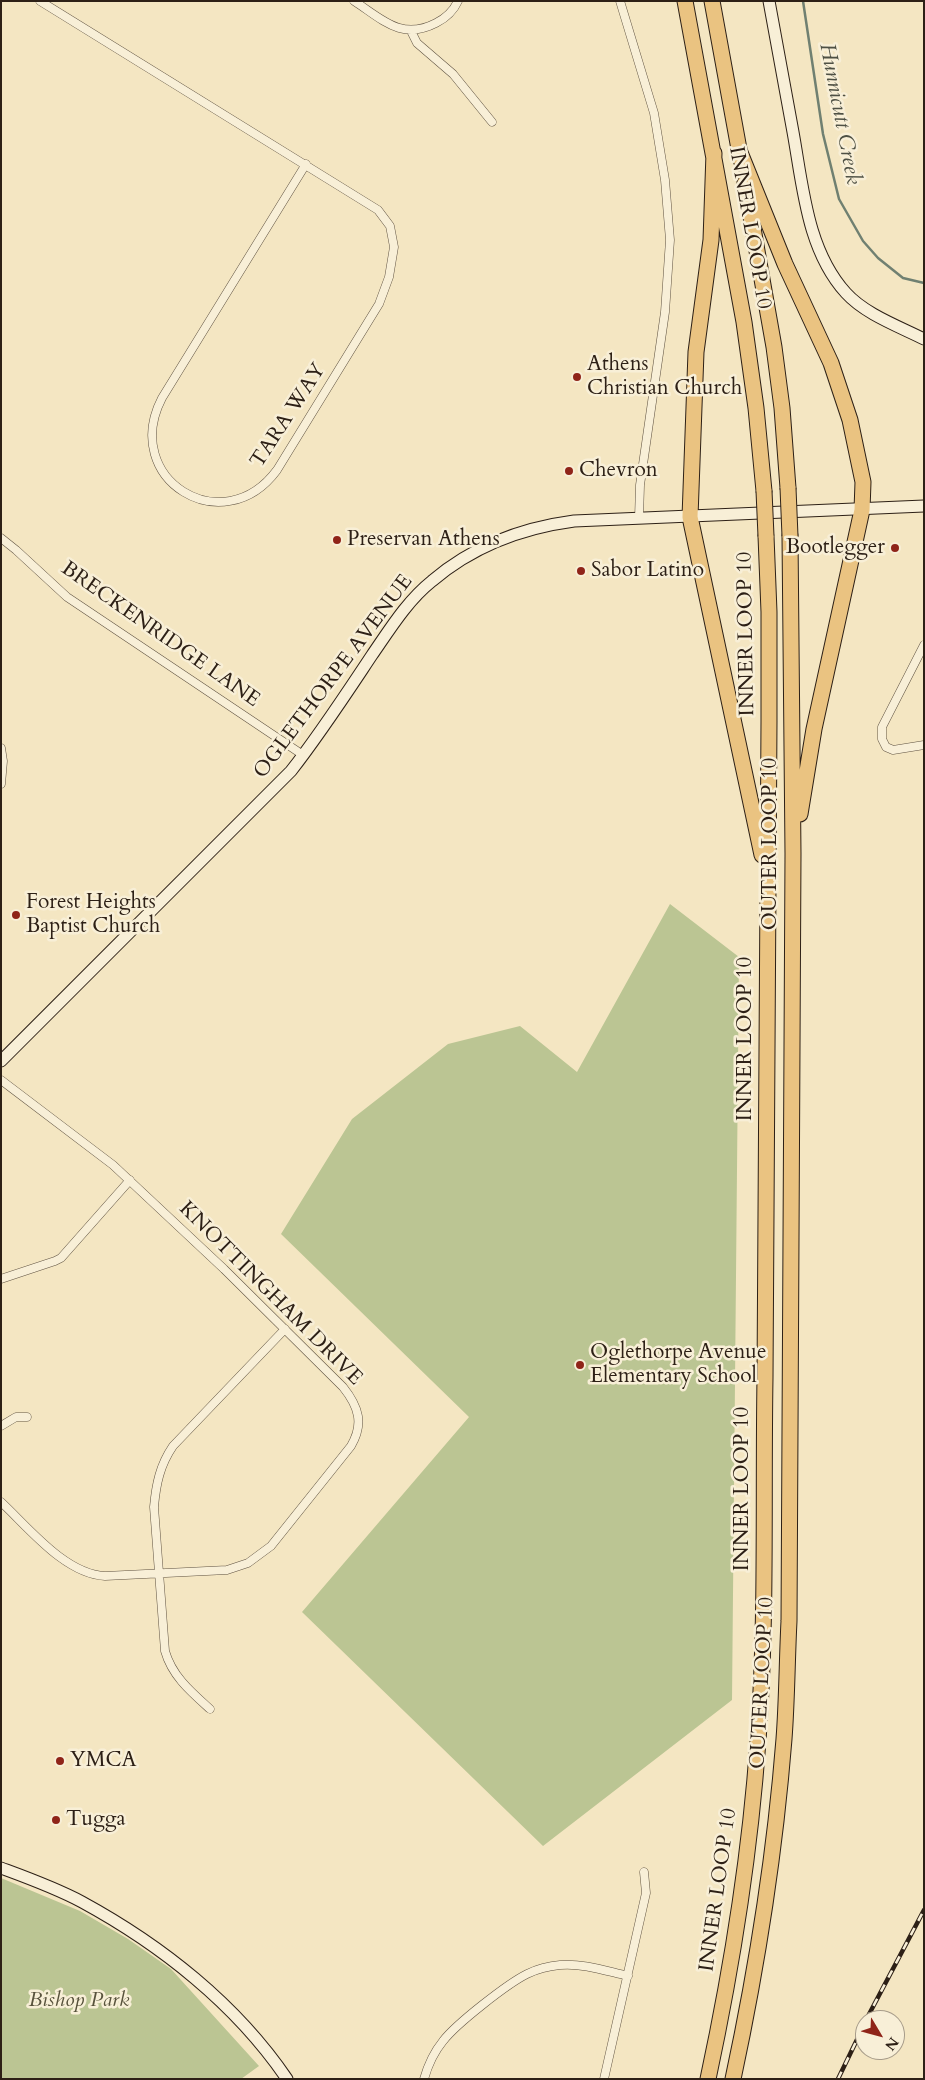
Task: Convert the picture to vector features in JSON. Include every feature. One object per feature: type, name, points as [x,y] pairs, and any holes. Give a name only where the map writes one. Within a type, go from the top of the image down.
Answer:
[{"type":"highway","name":"INNER LOOP 10","points":[[685,1],[752,371],[764,491],[769,612],[762,1681],[754,1791],[742,1889],[730,1972],[708,2079]]},
{"type":"highway","name":"OUTER LOOP 10","points":[[712,1],[774,348],[788,488],[794,854],[789,1621],[784,1737],[760,1936],[733,2079]]},
{"type":"highway","points":[[739,150],[785,264],[830,363],[847,412],[863,482],[862,510],[814,729],[794,854]]},
{"type":"highway","points":[[714,153],[710,240],[696,352],[690,517],[768,883]]},
{"type":"main road","points":[[769,1],[803,187],[814,235],[822,259],[841,287],[863,307],[924,339]]},
{"type":"main road","name":"OGLETHORPE AVENUE","points":[[1,1061],[274,788],[304,755],[406,607],[430,581],[462,558],[496,540],[531,528],[574,521],[924,506]]},
{"type":"main road","points":[[1,1868],[81,1901],[135,1933],[190,1973],[257,2040],[287,2079]]},
{"type":"street","name":"TARA WAY","points":[[40,1],[306,164],[367,202],[382,214],[390,226],[394,247],[385,290],[374,315],[269,480],[247,497],[224,501],[200,499],[180,489],[164,474],[152,443],[152,419],[162,398],[306,164]]},
{"type":"street","points":[[354,1],[396,27],[411,31],[444,19],[450,14],[458,1]]},
{"type":"street","points":[[620,1],[654,113],[665,180],[670,240],[665,312],[640,485],[639,518]]},
{"type":"street","points":[[411,31],[417,43],[453,74],[492,122]]},
{"type":"street","name":"BRECKENRIDGE LANE","points":[[1,538],[67,597],[304,755]]},
{"type":"street","points":[[924,645],[882,726],[882,739],[886,747],[893,750],[924,745]]},
{"type":"street","points":[[1,748],[4,766],[1,784]]},
{"type":"street","name":"KNOTTINGHAM DRIVE","points":[[1,1080],[99,1153],[224,1268],[348,1393],[360,1422],[356,1437],[343,1457],[271,1546],[248,1563],[227,1570],[105,1576],[88,1574],[63,1558],[1,1502]]},
{"type":"street","points":[[1,1279],[61,1258],[130,1180]]},
{"type":"street","points":[[210,1710],[176,1676],[167,1659],[154,1507],[155,1490],[163,1463],[180,1437],[285,1329]]},
{"type":"street","points":[[1,1426],[16,1417],[27,1417]]},
{"type":"street","points":[[604,2079],[646,1893],[644,1872]]},
{"type":"street","points":[[424,2079],[435,2052],[452,2030],[526,1974],[563,1965],[592,1967],[628,1976]]},
{"type":"green space","name":"Oglethorpe Avenue Elementary School","points":[[670,904],[739,957],[732,1700],[543,1846],[302,1612],[469,1417],[281,1234],[352,1119],[448,1044],[520,1026],[577,1072]]},
{"type":"green space","name":"Bishop Park","points":[[1,1878],[80,1911],[128,1939],[171,1969],[259,2066],[241,2079],[1,2079]]},
{"type":"waterway","name":"Hunnicutt Creek","points":[[803,1],[823,134],[839,199],[863,241],[878,258],[903,278],[924,283]]},
{"type":"railway","points":[[871,2010],[924,1910]]},
{"type":"railway","points":[[838,2079],[855,2044]]},
{"type":"place","name":"Athens Christian Church","points":[[577,377]]},
{"type":"place","name":"Chevron","points":[[569,471]]},
{"type":"place","name":"Preservan Athens","points":[[337,540]]},
{"type":"place","name":"Bootlegger","points":[[895,548]]},
{"type":"place","name":"Sabor Latino","points":[[581,571]]},
{"type":"place","name":"Forest Heights Baptist Church","points":[[16,915]]},
{"type":"place","name":"Oglethorpe Avenue Elementary School","points":[[580,1365]]},
{"type":"place","name":"YMCA","points":[[60,1761]]},
{"type":"place","name":"Tugga","points":[[56,1820]]}]
